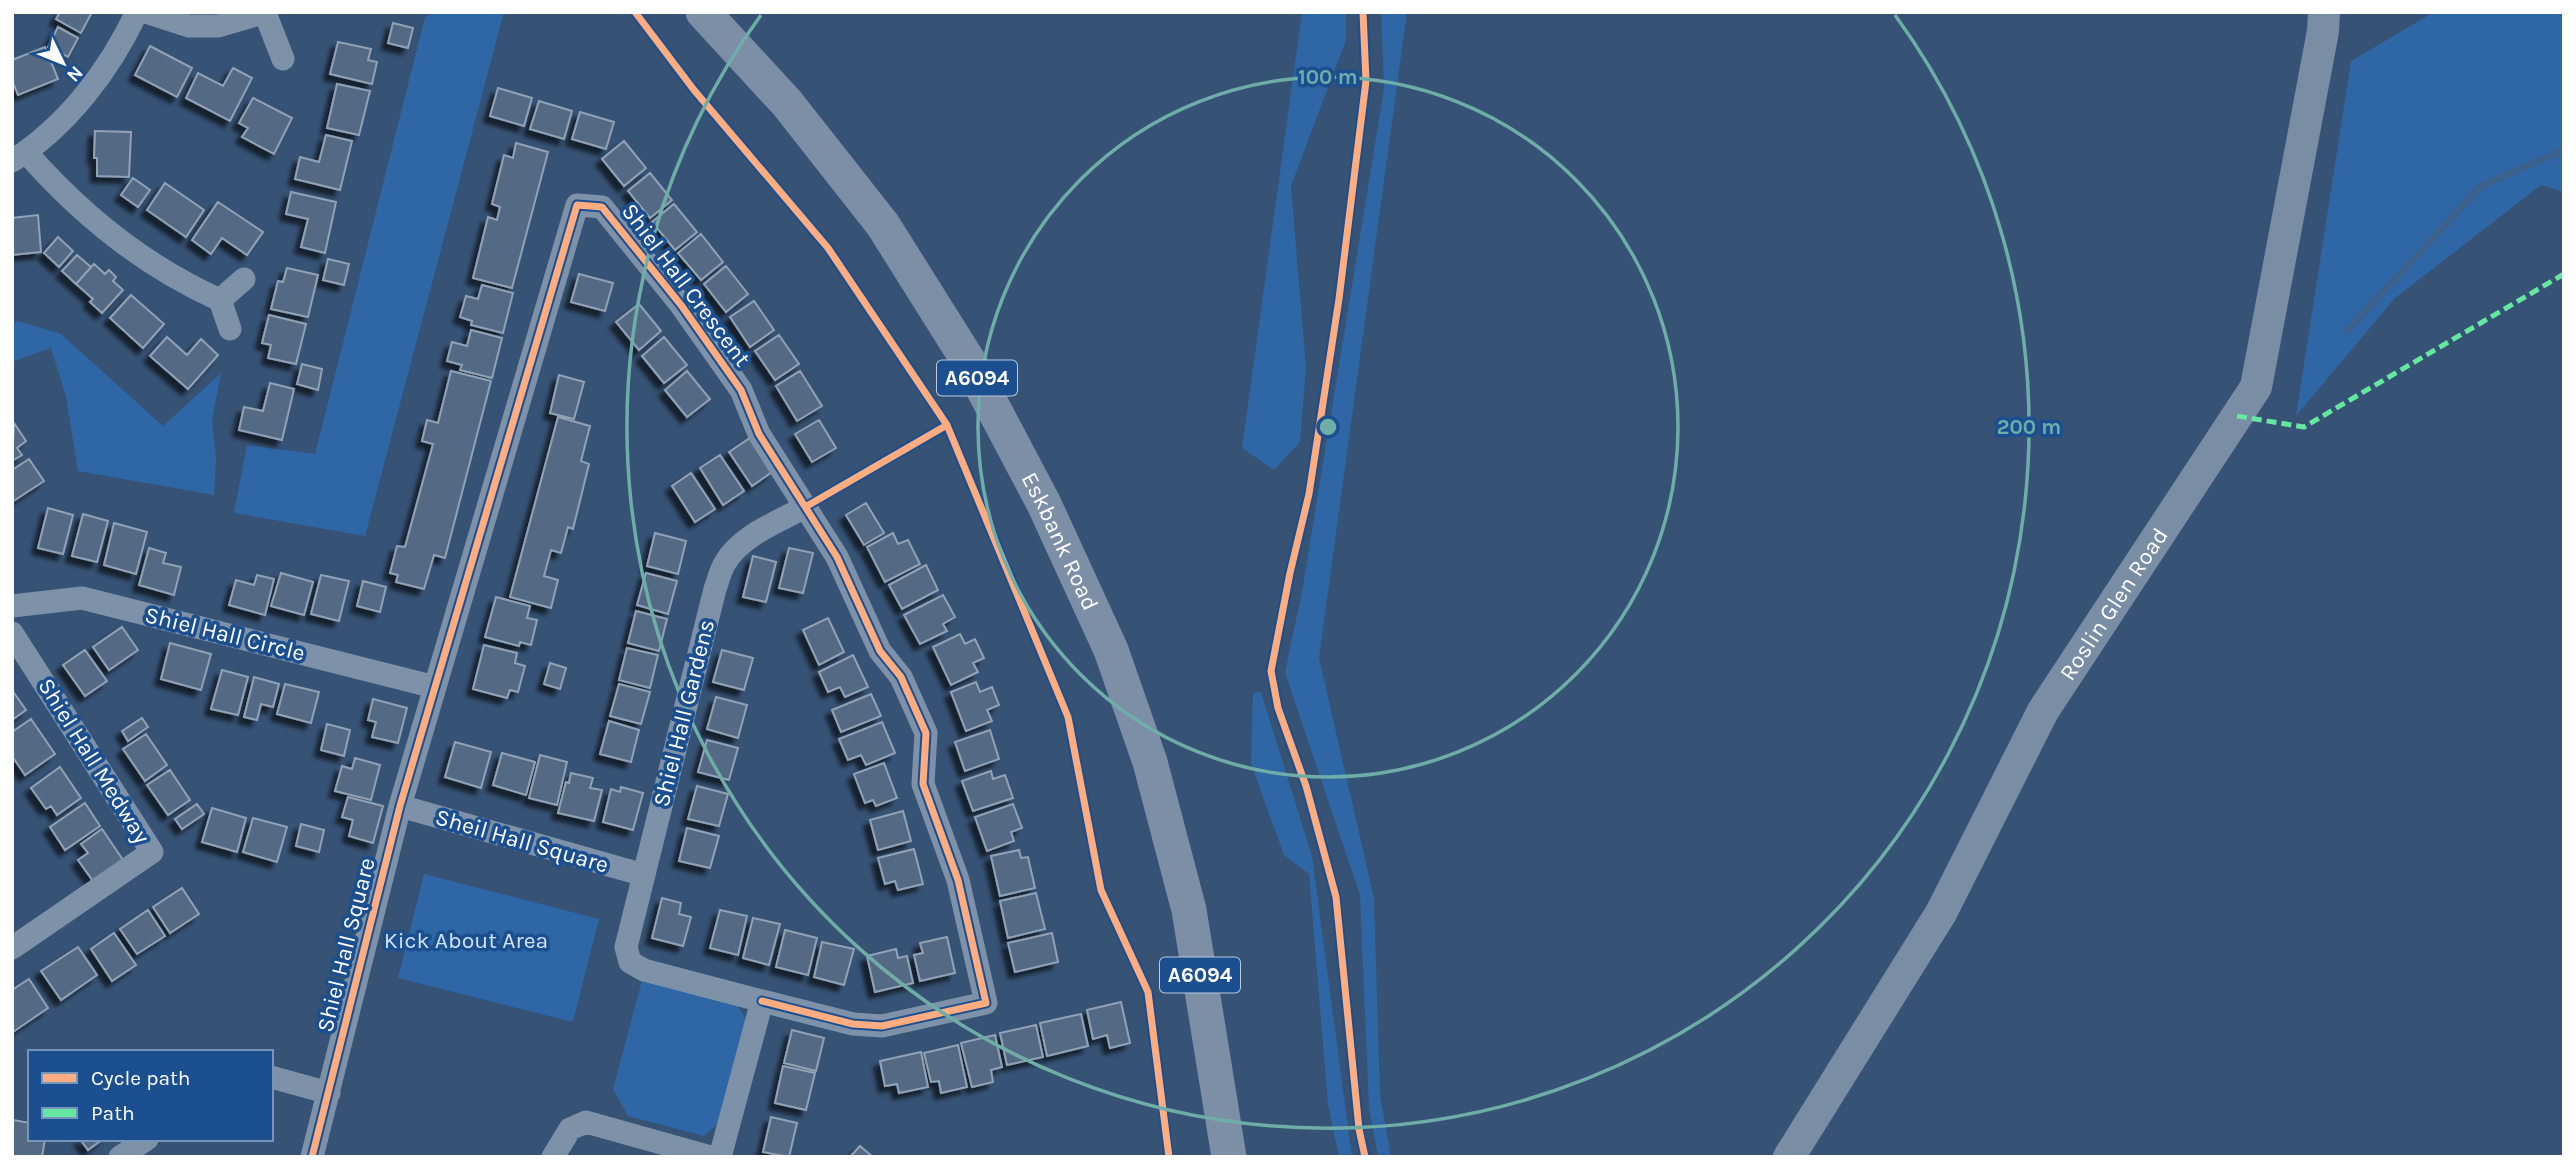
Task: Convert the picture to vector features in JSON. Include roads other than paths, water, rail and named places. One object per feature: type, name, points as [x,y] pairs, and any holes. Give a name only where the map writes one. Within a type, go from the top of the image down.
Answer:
[{"type":"main road","name":"Eskbank Road","points":[[703,12],[787,103],[883,225],[969,362],[1044,503],[1111,650],[1150,762],[1189,909],[1229,1157]]},
{"type":"main road","name":"Roslin Glen Road","points":[[1789,1157],[1941,913],[2043,711],[2256,387],[2323,31],[2324,12]]},
{"type":"street","points":[[137,12],[122,44],[84,98],[19,157],[140,257],[195,289],[220,300],[230,329]]},
{"type":"street","points":[[146,12],[189,26],[218,26],[265,13],[283,59]]},
{"type":"street","name":"Shiel Hall Crescent","points":[[400,806],[577,205],[602,207],[681,305],[741,390],[759,434],[838,557],[880,651],[901,677],[926,733],[923,784],[958,880],[986,1003],[882,1026],[853,1024],[762,1001]]},
{"type":"street","points":[[220,300],[244,279]]},
{"type":"street","name":"Shiel Hall Gardens","points":[[762,1001],[644,970],[630,962],[626,947],[715,589],[725,563],[737,547],[754,535],[807,506]]},
{"type":"street","name":"Shiel Hall Circle","points":[[12,606],[82,598],[435,687]]},
{"type":"street","name":"Shiel Hall Medway","points":[[12,633],[152,852],[12,947]]},
{"type":"street","name":"Sheil Hall Square","points":[[400,806],[644,876]]},
{"type":"street","name":"Shiel Hall Square","points":[[312,1157],[400,806]]},
{"type":"street","points":[[720,1157],[762,1001]]},
{"type":"street","points":[[273,1078],[329,1093]]},
{"type":"street","points":[[553,1157],[570,1129],[586,1122],[711,1157]]},
{"type":"street","points":[[120,1157],[144,1141]]},
{"type":"waterway","points":[[2347,331],[2481,186],[2564,150]]},
{"type":"park label","name":"Kick About Area","points":[[466,940]]}]
